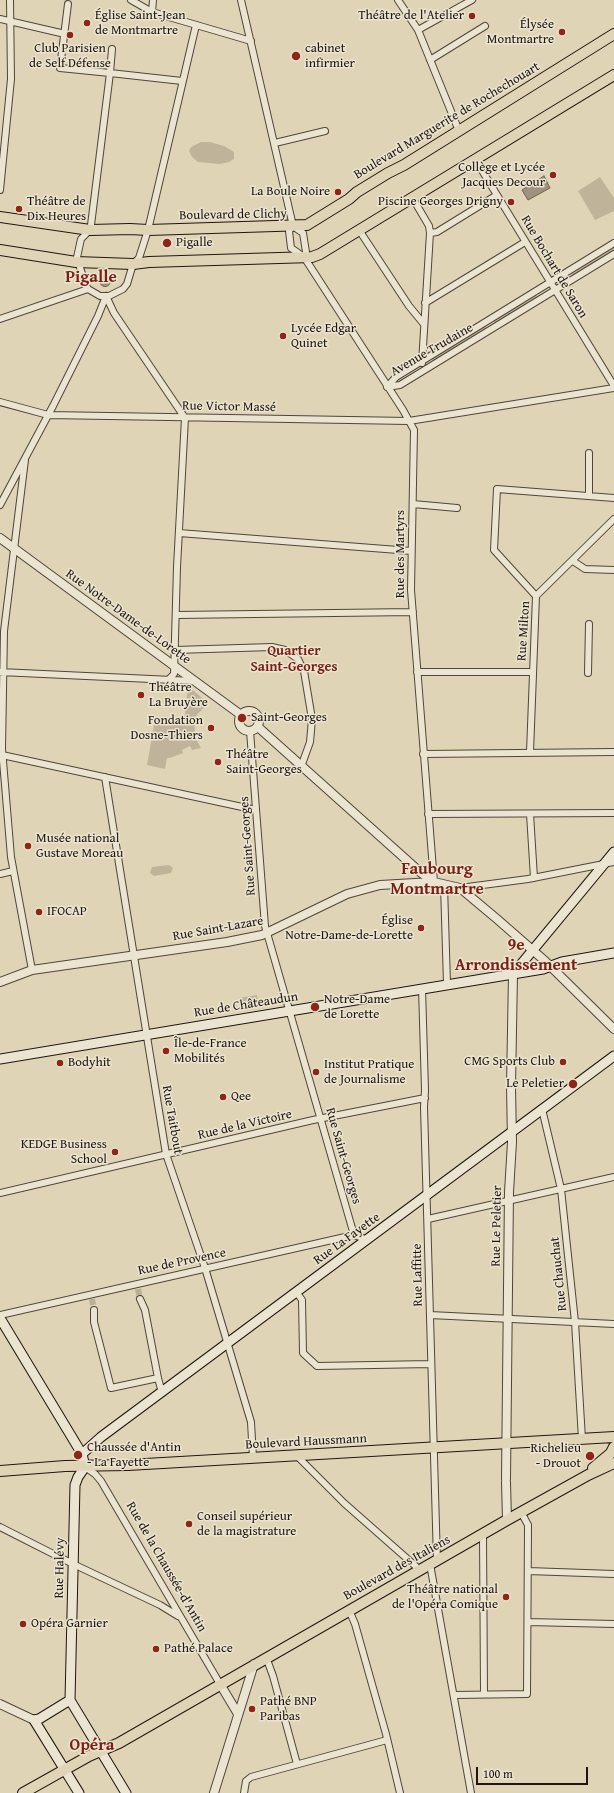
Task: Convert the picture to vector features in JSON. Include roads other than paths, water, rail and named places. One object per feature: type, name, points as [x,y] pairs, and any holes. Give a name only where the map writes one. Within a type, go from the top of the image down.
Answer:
[{"type":"main road","name":"Boulevard Marguerite de Rochechouart","points":[[293,226],[307,225],[349,199],[357,192],[388,172],[404,165],[614,34]]},
{"type":"main road","points":[[0,250],[76,262],[133,264],[149,262],[312,257],[320,254],[614,75]]},
{"type":"main road","name":"Boulevard de Clichy","points":[[0,217],[90,230],[293,226]]},
{"type":"main road","points":[[513,974],[609,863],[614,852]]},
{"type":"main road","name":"Rue de Châteaudun","points":[[0,1059],[543,969],[562,962],[614,954]]},
{"type":"main road","name":"Rue La Fayette","points":[[82,1454],[95,1442],[614,1056]]},
{"type":"main road","points":[[0,1318],[82,1454],[85,1467]]},
{"type":"main road","points":[[614,1437],[614,1443]]},
{"type":"main road","name":"Boulevard Haussmann","points":[[0,1471],[65,1466],[85,1467],[297,1456],[614,1437]]},
{"type":"main road","name":"Boulevard des Italiens","points":[[588,1475],[611,1453],[614,1447]]},
{"type":"main road","name":"Boulevard des Italiens","points":[[24,1793],[65,1769],[116,1745],[266,1657],[521,1512],[612,1463]]},
{"type":"main road","name":"Rue Halévy","points":[[70,1700],[75,1485],[78,1477],[85,1467]]},
{"type":"main road","points":[[79,1793],[34,1720],[39,1719],[70,1700],[126,1793]]},
{"type":"street","points":[[0,190],[11,79],[10,0]]},
{"type":"street","points":[[131,0],[152,12],[251,41]]},
{"type":"street","points":[[152,12],[153,0]]},
{"type":"street","points":[[241,0],[293,226],[302,232],[306,252],[304,257]]},
{"type":"street","points":[[398,0],[418,30],[459,131]]},
{"type":"street","points":[[418,30],[472,0]]},
{"type":"street","points":[[68,4],[60,68],[182,81]]},
{"type":"street","points":[[0,19],[64,34]]},
{"type":"street","points":[[112,49],[90,230],[81,239],[76,262],[79,264],[82,278],[88,289],[96,294],[106,296],[114,295],[123,289],[127,284],[133,264],[139,258],[148,230],[196,25]]},
{"type":"street","points":[[430,60],[485,26]]},
{"type":"street","points":[[275,143],[325,131]]},
{"type":"street","name":"Rue Bochart de Saron","points":[[474,160],[478,164],[614,387]]},
{"type":"street","points":[[430,233],[437,232],[497,195]]},
{"type":"street","points":[[412,198],[428,226],[430,233],[422,371]]},
{"type":"street","name":"Boulevard de Clichy","points":[[293,226],[289,231],[291,248],[304,257]]},
{"type":"street","points":[[359,230],[408,306],[424,323]]},
{"type":"street","points":[[425,303],[525,242]]},
{"type":"street","name":"Avenue Trudaine","points":[[387,387],[396,377],[614,244]]},
{"type":"street","name":"Avenue Trudaine","points":[[387,387],[400,385],[614,254]]},
{"type":"street","name":"Rue des Martyrs","points":[[304,257],[409,421],[414,432],[411,551],[413,612],[434,882]]},
{"type":"street","points":[[0,319],[88,289]]},
{"type":"street","points":[[0,505],[48,415],[98,316],[106,296]]},
{"type":"street","points":[[106,296],[114,313],[185,418],[174,674],[168,680]]},
{"type":"street","name":"Rue Victor Massé","points":[[0,402],[48,415],[409,421],[614,387]]},
{"type":"street","points":[[589,453],[589,496]]},
{"type":"street","points":[[24,460],[4,631],[1,672],[2,755],[13,871],[32,970]]},
{"type":"street","points":[[536,596],[494,550],[497,489],[614,498]]},
{"type":"street","points":[[413,504],[457,508]]},
{"type":"street","name":"Rue Milton","points":[[530,752],[536,596],[614,519]]},
{"type":"street","points":[[179,533],[411,551]]},
{"type":"street","name":"Rue Notre-Dame-de-Lorette","points":[[0,538],[241,715]]},
{"type":"street","points":[[573,561],[585,569],[614,570]]},
{"type":"street","points":[[176,615],[413,612]]},
{"type":"street","points":[[588,673],[589,624]]},
{"type":"street","points":[[175,650],[272,647],[285,650],[298,659],[304,671],[312,719],[310,742],[301,767]]},
{"type":"street","points":[[1,672],[194,681]]},
{"type":"street","points":[[417,672],[532,672]]},
{"type":"street","points":[[246,712],[254,712],[260,721],[258,727],[250,731],[245,730],[240,725],[241,715],[246,712]]},
{"type":"street","points":[[258,727],[420,872],[434,882],[460,888],[534,878],[609,863]]},
{"type":"street","name":"Rue Saint-Georges","points":[[250,731],[265,926],[291,1011],[354,1234]]},
{"type":"street","points":[[423,754],[614,752]]},
{"type":"street","points":[[2,755],[256,810]]},
{"type":"street","name":"Rue Taitbout","points":[[105,778],[166,1154],[205,1268],[251,1422],[253,1458]]},
{"type":"street","points":[[428,814],[614,813]]},
{"type":"street","points":[[530,814],[534,878]]},
{"type":"street","points":[[0,874],[13,871]]},
{"type":"street","name":"Rue Saint-Lazare","points":[[0,982],[32,970],[227,942],[267,933],[347,894],[380,886],[434,882]]},
{"type":"street","points":[[444,885],[447,984]]},
{"type":"street","points":[[460,888],[536,946],[550,966],[614,1029]]},
{"type":"street","name":"Rue Le Peletier","points":[[507,1520],[506,1444],[509,1201],[512,1142],[513,974]]},
{"type":"street","name":"Rue Laffitte","points":[[422,988],[433,1448],[434,1562],[454,1695],[471,1793]]},
{"type":"street","name":"Rue de la Victoire","points":[[0,1193],[322,1119],[425,1098]]},
{"type":"street","name":"Rue Chauchat","points":[[542,1109],[561,1189],[575,1322],[582,1439]]},
{"type":"street","points":[[428,1219],[614,1177]]},
{"type":"street","points":[[354,1234],[368,1240]]},
{"type":"street","name":"Rue de Provence","points":[[0,1315],[138,1286],[205,1268],[354,1234]]},
{"type":"street","points":[[297,1292],[302,1300],[303,1353],[317,1366],[430,1364]]},
{"type":"street","points":[[140,1299],[145,1310],[162,1393]]},
{"type":"street","points":[[94,1310],[96,1329],[111,1388],[158,1378]]},
{"type":"street","points":[[430,1315],[614,1324]]},
{"type":"street","points":[[297,1456],[344,1504],[420,1570]]},
{"type":"street","name":"Rue de la Chaussée-d'Antin","points":[[85,1467],[95,1474],[100,1481],[179,1617],[220,1684]]},
{"type":"street","points":[[454,1695],[527,1694],[528,1525],[521,1512]]},
{"type":"street","points":[[0,1527],[73,1564],[160,1605],[179,1617]]},
{"type":"street","points":[[483,1534],[484,1694]]},
{"type":"street","points":[[528,1571],[614,1574]]},
{"type":"street","points":[[349,1610],[355,1624],[400,1793]]},
{"type":"street","points":[[528,1622],[614,1624]]},
{"type":"street","points":[[266,1657],[273,1676],[297,1764]]},
{"type":"street","points":[[214,1793],[254,1664]]},
{"type":"street","points":[[220,1684],[238,1714]]},
{"type":"street","points":[[0,1704],[34,1720]]},
{"type":"street","points":[[244,1793],[246,1781],[251,1777],[387,1740]]},
{"type":"tunnel","points":[[138,1289],[140,1299]]},
{"type":"tunnel","points":[[92,1299],[94,1310]]},
{"type":"place","name":"Théâtre de l'Atelier","points":[[472,16]]},
{"type":"place","name":"Église Saint-Jean de Montmartre","points":[[87,23]]},
{"type":"place","name":"Élysée Montmartre","points":[[562,32]]},
{"type":"place","name":"Club Parisien de Self Défense","points":[[70,35]]},
{"type":"place","name":"cabinet infirmier","points":[[296,56]]},
{"type":"place","name":"Collège et Lycée Jacques Decour","points":[[553,175]]},
{"type":"place","name":"La Boule Noire","points":[[338,192]]},
{"type":"place","name":"Piscine Georges Drigny","points":[[511,202]]},
{"type":"place","name":"Théâtre de Dix Heures","points":[[19,209]]},
{"type":"place","name":"Pigalle","points":[[167,243]]},
{"type":"place","name":"Lycée Edgar Quinet","points":[[283,336]]},
{"type":"place","name":"Théâtre La Bruyère","points":[[141,695]]},
{"type":"place","name":"Saint-Georges","points":[[242,718]]},
{"type":"place","name":"Fondation Dosne-Thiers","points":[[211,728]]},
{"type":"place","name":"Théâtre Saint-Georges","points":[[218,762]]},
{"type":"place","name":"Musée national Gustave Moreau","points":[[28,846]]},
{"type":"place","name":"IFOCAP","points":[[39,912]]},
{"type":"place","name":"Église Notre-Dame-de-Lorette","points":[[421,928]]},
{"type":"place","name":"Notre-Dame de Lorette","points":[[315,1007]]},
{"type":"place","name":"Île-de-France Mobilités","points":[[166,1051]]},
{"type":"place","name":"CMG Sports Club","points":[[563,1062]]},
{"type":"place","name":"Bodyhit","points":[[60,1063]]},
{"type":"place","name":"Institut Pratique de Journalisme","points":[[316,1072]]},
{"type":"place","name":"Le Peletier","points":[[573,1084]]},
{"type":"place","name":"Qee","points":[[223,1097]]},
{"type":"place","name":"KEDGE Business School","points":[[115,1152]]},
{"type":"place","name":"Chaussée d'Antin - La Fayette","points":[[78,1455]]},
{"type":"place","name":"Richelieu - Drouot","points":[[590,1456]]},
{"type":"place","name":"Conseil supérieur de la magistrature","points":[[189,1524]]},
{"type":"place","name":"Théâtre national de l'Opéra Comique","points":[[506,1597]]},
{"type":"place","name":"Opéra Garnier","points":[[23,1624]]},
{"type":"place","name":"Pathé Palace","points":[[156,1649]]},
{"type":"place","name":"Pathé BNP Paribas","points":[[252,1709]]},
{"type":"district","name":"Pigalle","points":[[91,278]]},
{"type":"district","name":"Quartier Saint-Georges","points":[[294,660]]},
{"type":"district","name":"Faubourg Montmartre","points":[[437,880]]},
{"type":"district","name":"9e Arrondissement","points":[[516,956]]},
{"type":"district","name":"Opéra","points":[[92,1746]]}]
